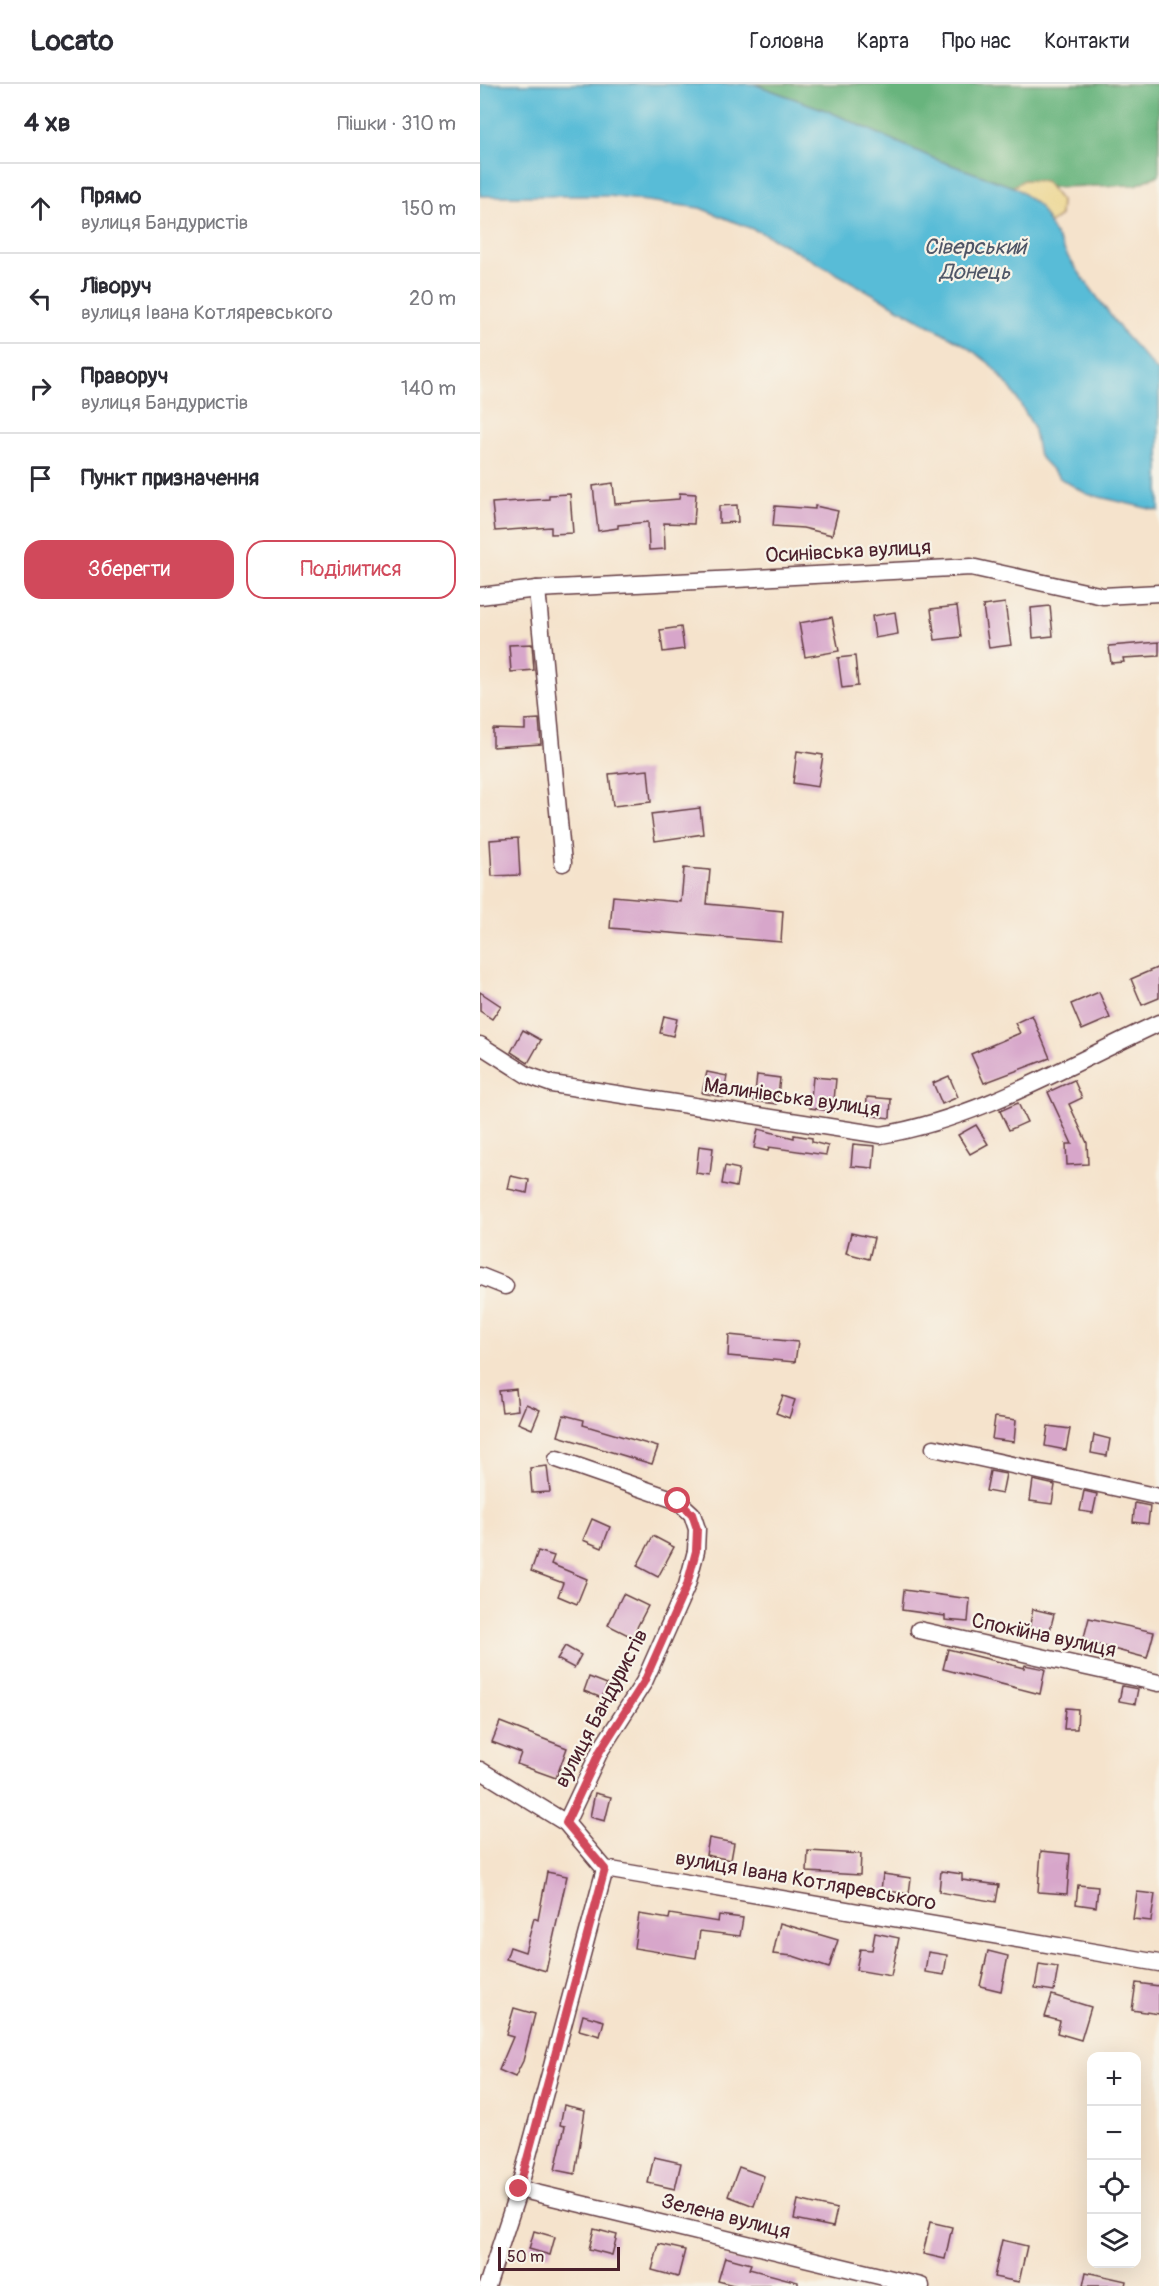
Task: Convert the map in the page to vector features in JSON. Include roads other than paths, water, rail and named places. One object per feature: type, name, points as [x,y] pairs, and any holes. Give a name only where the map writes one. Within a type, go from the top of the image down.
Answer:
[{"type":"street","name":"Осинівська вулиця","points":[[480,596],[537,589],[971,567],[1103,597],[1159,593]]},
{"type":"street","points":[[537,589],[562,863]]},
{"type":"street","name":"Малинівська вулиця","points":[[480,1045],[527,1075],[552,1084],[881,1135],[919,1128],[959,1116],[1159,1023]]},
{"type":"street","points":[[480,1276],[505,1286]]},
{"type":"street","points":[[934,1448],[1159,1497]]},
{"type":"street","name":"вулиця Бандуристів","points":[[557,1459],[678,1501],[692,1514],[697,1529],[696,1551],[687,1585],[654,1661],[644,1682],[600,1751],[566,1823]]},
{"type":"street","name":"Спокійна вулиця","points":[[919,1630],[1159,1683]]},
{"type":"street","points":[[480,1770],[566,1823],[605,1869],[519,2189],[487,2286]]},
{"type":"street","name":"вулиця Івана Котляревського","points":[[605,1869],[1159,1963]]},
{"type":"street","name":"Зелена вулиця","points":[[519,2189],[921,2286]]},
{"type":"water","name":"Сіверський Донець","points":[[480,84],[754,84],[828,111],[935,159],[1016,188],[1039,206],[1070,260],[1124,334],[1159,373],[1159,511],[1087,494],[1061,479],[1039,456],[1033,426],[1012,390],[989,363],[963,344],[767,235],[700,208],[609,196],[480,196]]}]
